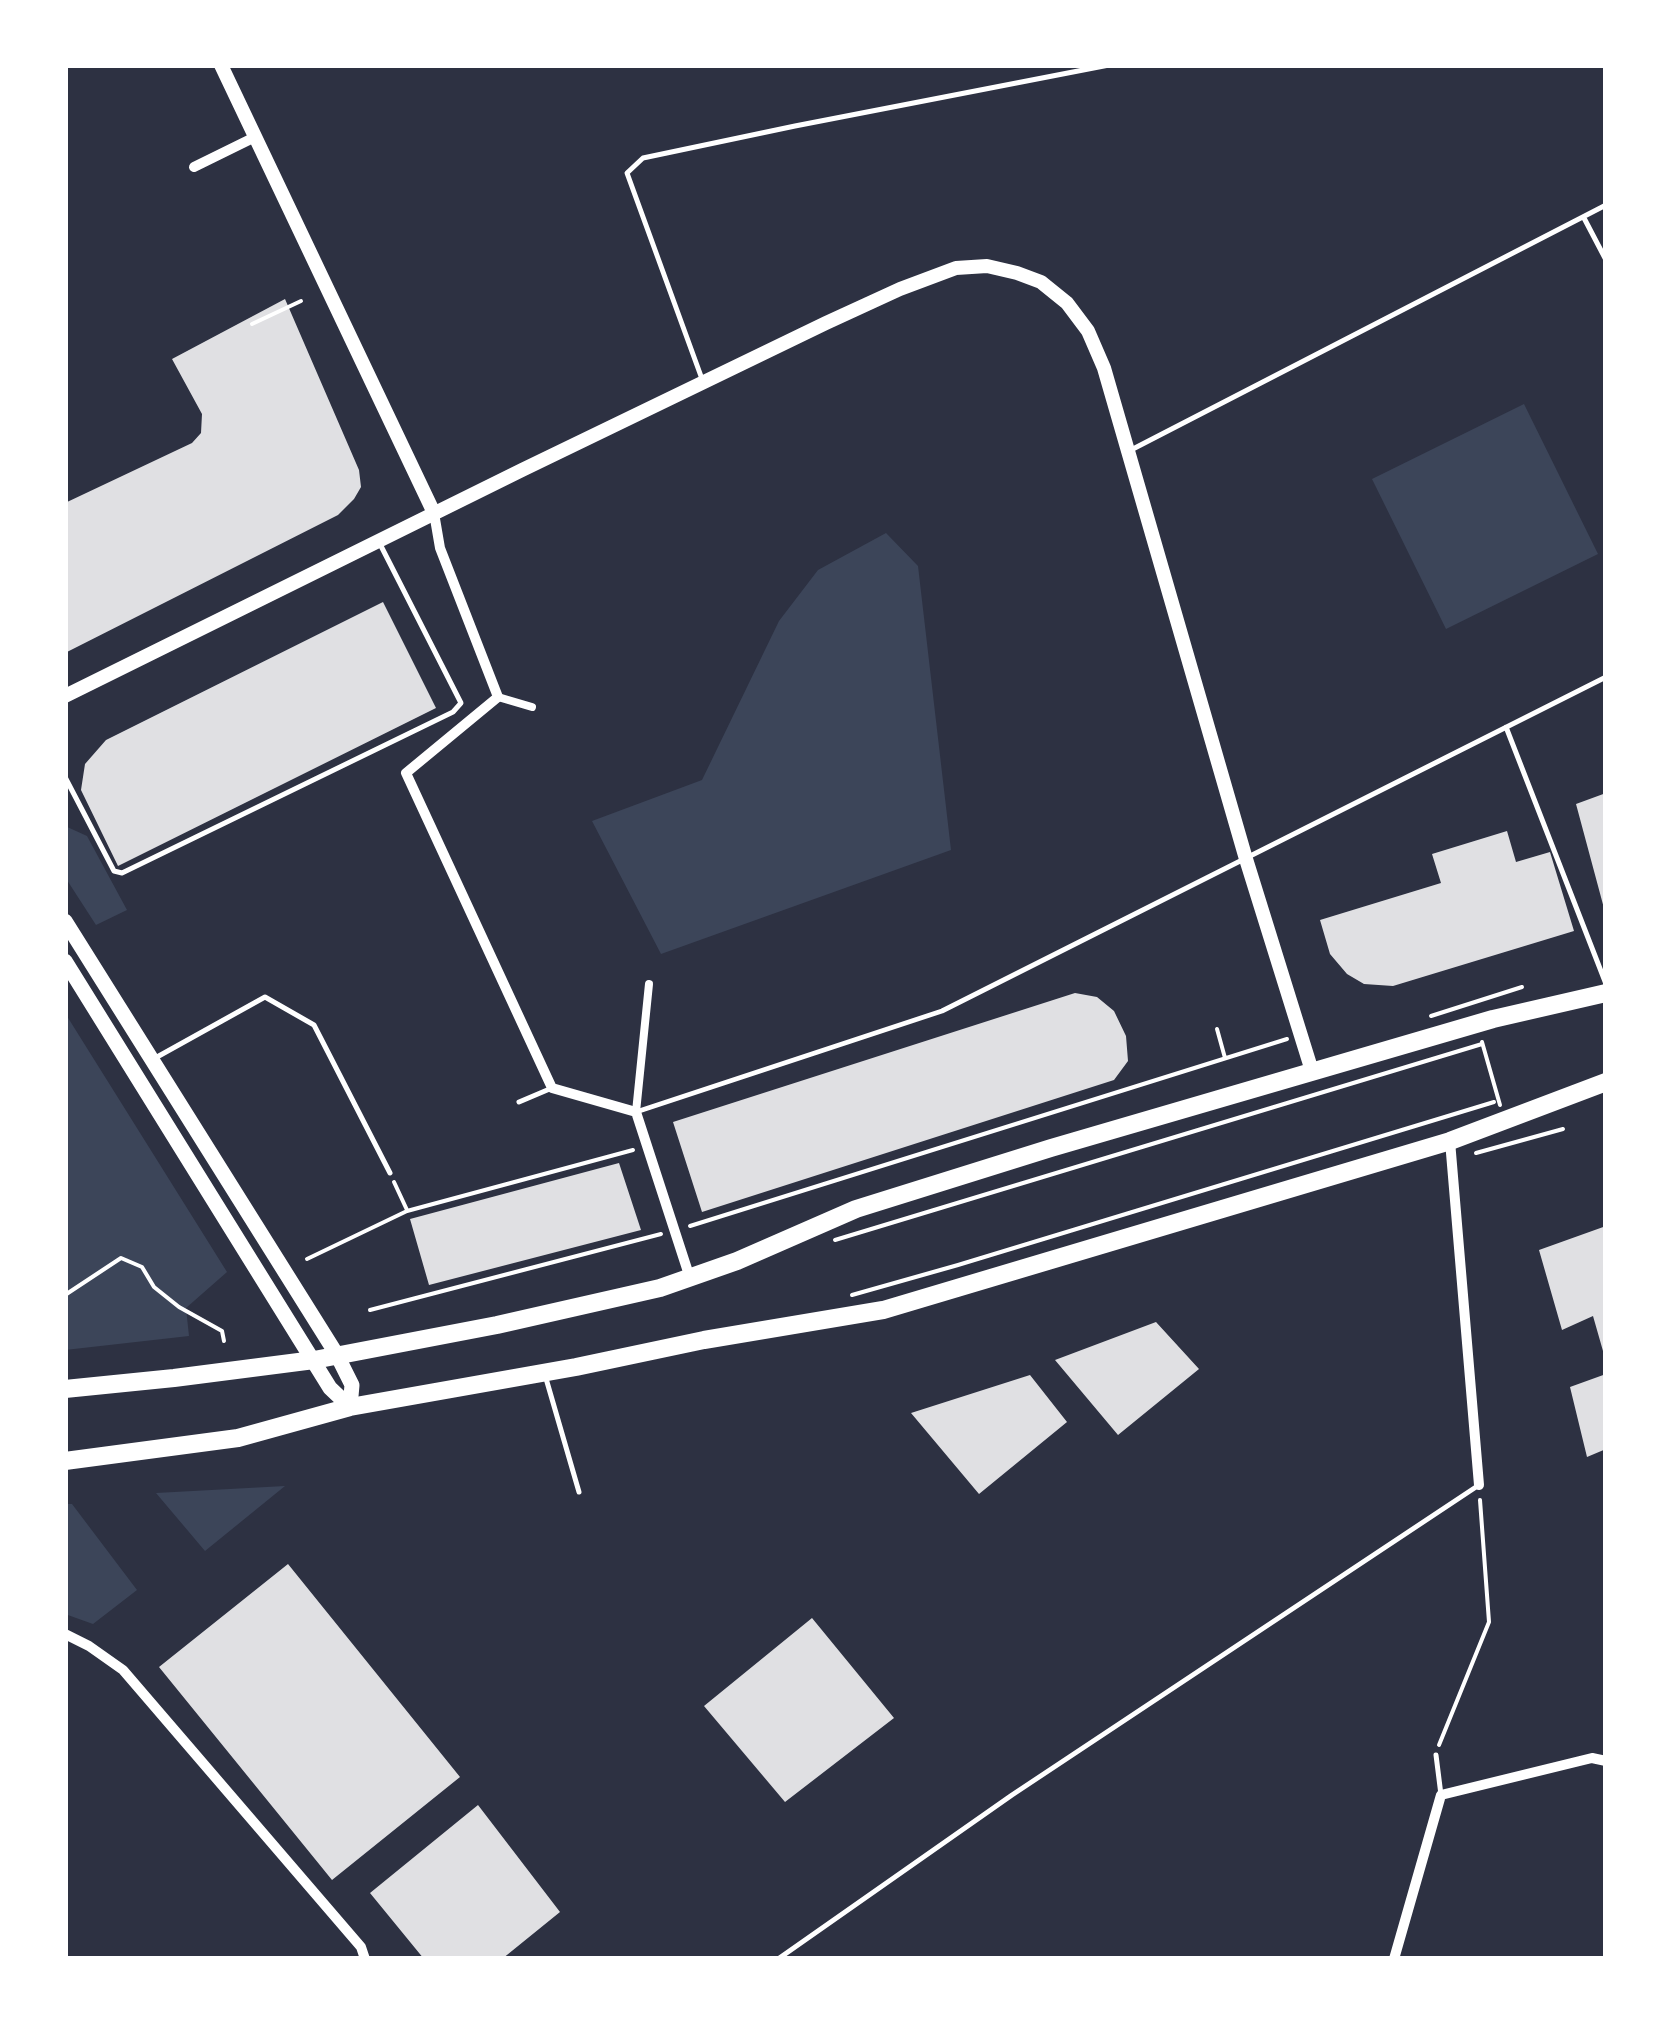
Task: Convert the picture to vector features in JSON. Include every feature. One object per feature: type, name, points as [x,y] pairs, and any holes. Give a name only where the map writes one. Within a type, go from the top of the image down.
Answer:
[{"type":"highway","points":[[65,1389],[314,1360],[594,1305],[660,1288],[737,1261],[856,1209],[1051,1148],[1493,1019],[1606,993]]},
{"type":"highway","points":[[65,1461],[238,1438],[350,1407],[882,1310],[1450,1142],[1602,1085]]},
{"type":"main road","points":[[65,922],[337,1355],[352,1385],[350,1407]]},
{"type":"main road","points":[[65,961],[330,1388],[350,1407]]},
{"type":"street","points":[[221,65],[434,514],[440,548],[498,697]]},
{"type":"street","points":[[194,167],[256,137]]},
{"type":"street","points":[[65,696],[900,289],[956,268],[987,266],[1041,282],[1067,303],[1088,331],[1104,368],[1246,859],[1312,1071]]},
{"type":"street","points":[[498,697],[532,708]]},
{"type":"street","points":[[498,697],[406,773],[552,1088],[638,1117]]},
{"type":"street","points":[[649,984],[638,1117],[690,1278]]},
{"type":"street","points":[[1450,1142],[1479,1485]]},
{"type":"street","points":[[65,1634],[122,1670],[362,1947],[365,1959]]},
{"type":"street","points":[[1394,1959],[1442,1795],[1592,1758],[1606,1761]]},
{"type":"lane","points":[[703,382],[626,173],[643,158],[1109,65]]},
{"type":"lane","points":[[1129,451],[1606,205]]},
{"type":"lane","points":[[1584,216],[1606,260]]},
{"type":"lane","points":[[65,777],[114,871],[122,873],[454,712],[461,703],[379,542]]},
{"type":"lane","points":[[638,1117],[942,1011],[1606,677]]},
{"type":"lane","points":[[1506,727],[1606,984]]},
{"type":"lane","points":[[152,1060],[265,997],[314,1025],[390,1173]]},
{"type":"lane","points":[[518,1102],[552,1088]]},
{"type":"lane","points":[[544,1372],[579,1492]]},
{"type":"lane","points":[[778,1959],[1012,1795],[1479,1485]]},
{"type":"lane","points":[[1436,1755],[1442,1795]]},
{"type":"path","points":[[252,324],[301,301]]},
{"type":"path","points":[[1420,1020],[1522,987]]},
{"type":"path","points":[[1471,1003],[1475,1017]]},
{"type":"path","points":[[1216,1029],[1226,1058]]},
{"type":"path","points":[[1478,1030],[1503,1115]]},
{"type":"path","points":[[370,1310],[675,1230],[1301,1034]]},
{"type":"path","points":[[835,1240],[1482,1044]]},
{"type":"path","points":[[851,1295],[1499,1101]]},
{"type":"path","points":[[1508,1129],[1512,1143]]},
{"type":"path","points":[[1478,1152],[1563,1129]]},
{"type":"path","points":[[306,1259],[408,1212],[647,1146]]},
{"type":"path","points":[[390,1173],[408,1212]]},
{"type":"path","points":[[65,1295],[121,1258],[142,1267],[154,1287],[222,1332],[224,1341]]},
{"type":"path","points":[[1436,1755],[1489,1622],[1479,1485]]},
{"type":"shaded area","points":[[1524,404],[1598,554],[1446,629],[1372,479]]},
{"type":"shaded area","points":[[886,533],[918,566],[951,850],[661,954],[592,821],[702,780],[779,621],[818,570]]},
{"type":"shaded area","points":[[65,826],[87,836],[127,910],[96,925],[65,877]]},
{"type":"shaded area","points":[[65,1013],[227,1272],[186,1308],[189,1336],[65,1350]]},
{"type":"shaded area","points":[[285,1486],[205,1551],[156,1493]]},
{"type":"shaded area","points":[[65,1504],[72,1504],[137,1590],[93,1624],[65,1614]]},
{"type":"building","points":[[285,299],[359,470],[361,487],[354,499],[338,515],[65,653],[65,503],[192,443],[201,433],[202,414],[172,359]]},
{"type":"building","points":[[383,602],[436,708],[118,866],[81,790],[85,764],[106,740]]},
{"type":"building","points":[[1606,793],[1606,912],[1605,912],[1576,804]]},
{"type":"building","points":[[1507,831],[1516,862],[1550,852],[1574,931],[1393,986],[1364,984],[1347,974],[1330,954],[1320,920],[1441,883],[1432,854]]},
{"type":"building","points":[[1075,993],[1097,997],[1114,1011],[1126,1036],[1128,1061],[1114,1080],[702,1212],[673,1122]]},
{"type":"building","points":[[619,1163],[641,1230],[429,1285],[410,1219]]},
{"type":"building","points":[[1606,1226],[1605,1358],[1593,1316],[1562,1330],[1539,1250]]},
{"type":"building","points":[[1156,1322],[1199,1369],[1118,1435],[1055,1360]]},
{"type":"building","points":[[1606,1374],[1606,1449],[1587,1457],[1570,1387]]},
{"type":"building","points":[[1030,1375],[1067,1422],[979,1494],[911,1413]]},
{"type":"building","points":[[288,1564],[460,1777],[332,1880],[159,1667]]},
{"type":"building","points":[[812,1618],[894,1718],[785,1802],[704,1706]]},
{"type":"building","points":[[478,1805],[560,1912],[502,1959],[424,1959],[370,1893]]}]
